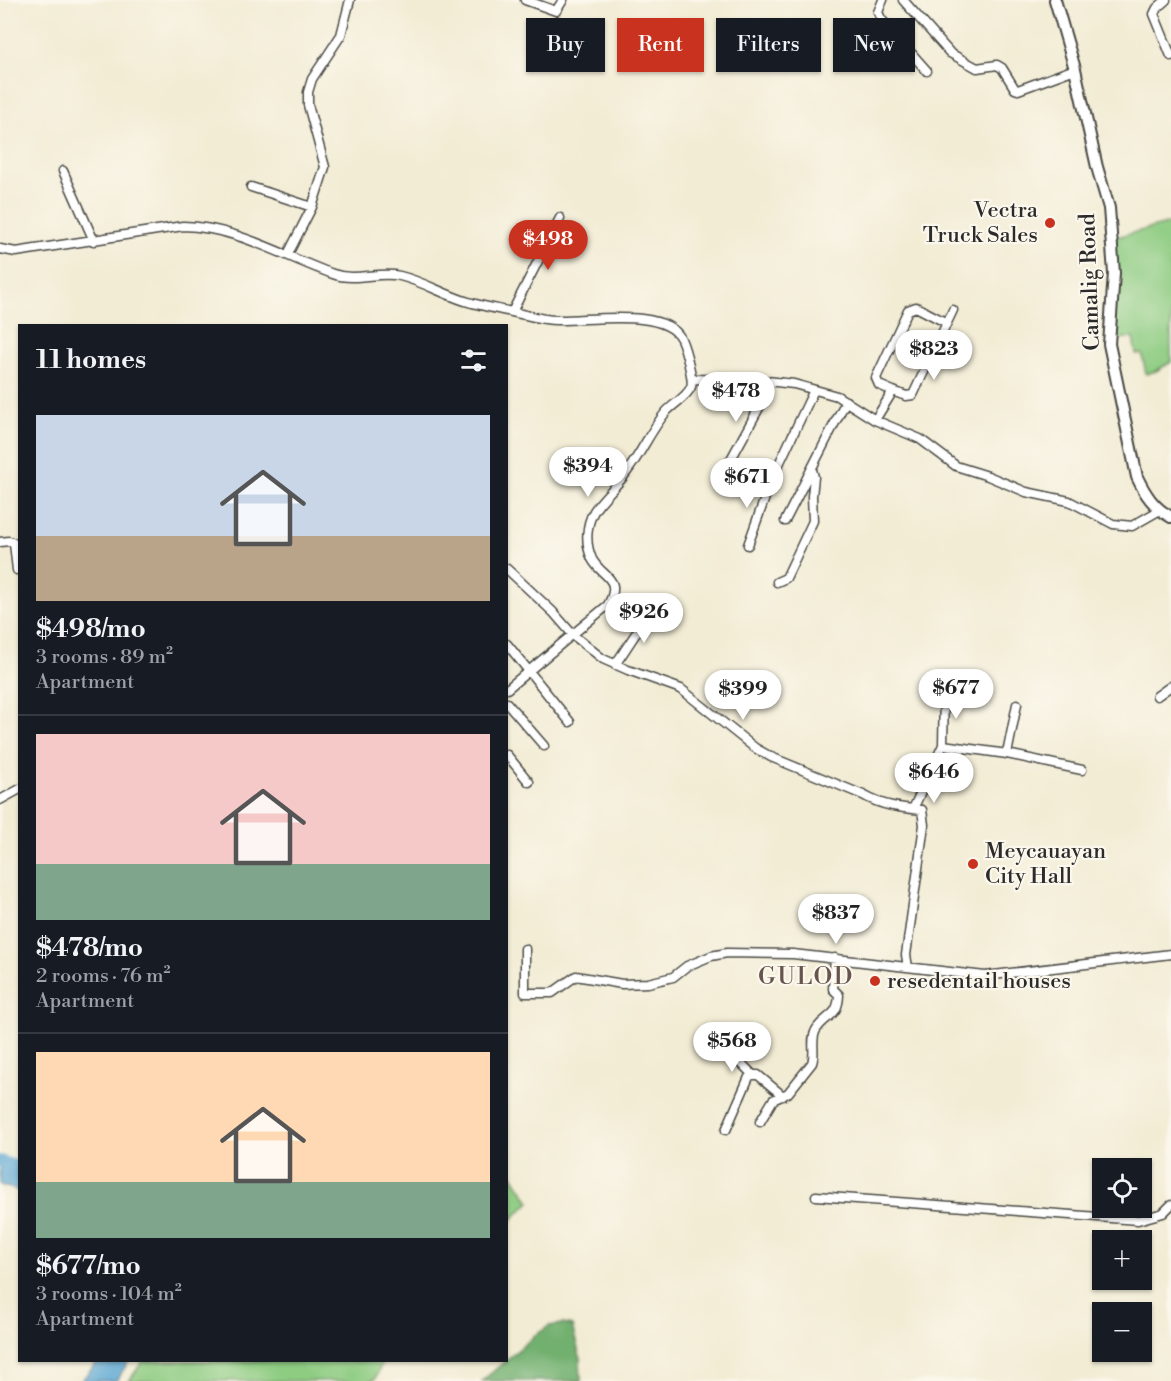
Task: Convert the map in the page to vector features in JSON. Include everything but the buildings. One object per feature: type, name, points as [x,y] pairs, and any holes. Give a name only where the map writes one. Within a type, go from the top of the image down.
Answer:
[{"type":"main road","name":"Camalig Road","points":[[1055,0],[1075,69],[1097,167],[1109,208],[1114,273],[1110,352],[1137,477],[1145,494],[1160,510],[1171,517]]},
{"type":"street","points":[[288,254],[312,207],[325,164],[309,105],[308,92],[312,79],[341,34],[350,0]]},
{"type":"street","points":[[525,0],[556,11],[563,0]]},
{"type":"street","points":[[883,0],[878,12],[881,19],[927,71]]},
{"type":"street","points":[[903,0],[950,53],[977,68],[998,64],[1015,89],[1018,90],[1075,69]]},
{"type":"street","points":[[1166,0],[1154,14],[1171,56]]},
{"type":"street","points":[[63,171],[94,241]]},
{"type":"street","points":[[251,187],[312,207]]},
{"type":"street","points":[[512,312],[560,218]]},
{"type":"street","points":[[0,249],[16,252],[183,226],[204,226],[288,254],[349,278],[400,276],[472,303],[512,312],[554,320],[629,318],[659,321],[674,329],[681,339],[693,379],[691,388],[665,413],[644,442],[627,472],[594,511],[587,531],[587,542],[592,560],[612,580],[613,586],[608,605],[508,688]]},
{"type":"street","points":[[947,322],[916,307],[908,310],[876,378],[879,385],[906,396],[913,394],[953,310]]},
{"type":"street","points":[[693,379],[794,384],[846,400],[875,420],[920,439],[956,466],[1026,492],[1069,501],[1113,524],[1132,526],[1160,510]]},
{"type":"street","points":[[724,472],[760,406],[767,381]]},
{"type":"street","points":[[748,545],[771,481],[814,390]]},
{"type":"street","points":[[875,420],[893,391]]},
{"type":"street","points":[[785,521],[846,400]]},
{"type":"street","points":[[777,582],[786,578],[813,521],[814,477],[812,470]]},
{"type":"street","points":[[0,542],[14,543],[17,570]]},
{"type":"street","points":[[508,571],[553,612],[573,635],[603,659],[681,689],[755,748],[886,806],[922,810],[924,825],[906,955],[908,967]]},
{"type":"street","points":[[615,665],[652,609]]},
{"type":"street","points":[[508,645],[570,722]]},
{"type":"street","points":[[1157,696],[1171,686]]},
{"type":"street","points":[[914,809],[943,745],[944,693]]},
{"type":"street","points":[[508,704],[544,746]]},
{"type":"street","points":[[1007,754],[1017,704]]},
{"type":"street","points":[[943,745],[1007,754],[1082,770]]},
{"type":"street","points":[[508,756],[529,782]]},
{"type":"street","points":[[0,800],[18,790]]},
{"type":"street","points":[[525,949],[525,993],[552,993],[576,976],[622,984],[648,983],[673,977],[687,966],[711,956],[727,953],[771,952],[985,976],[1171,954]]},
{"type":"street","points":[[760,1122],[773,1100],[783,1096],[812,1063],[813,1039],[817,1028],[834,1014],[839,1004],[839,995],[833,987],[835,958]]},
{"type":"street","points":[[731,1053],[753,1075],[758,1076],[783,1096]]},
{"type":"street","points":[[726,1130],[749,1077],[753,1075]]},
{"type":"street","points":[[816,1196],[1138,1220],[1163,1213],[1171,1206]]},
{"type":"green space","points":[[1171,223],[1171,362],[1146,374],[1142,354],[1136,354],[1133,338],[1109,339],[1112,238]]},
{"type":"green space","points":[[508,1169],[530,1202],[508,1223]]},
{"type":"green space","points":[[563,1324],[572,1326],[580,1357],[581,1381],[482,1381],[504,1362],[508,1362],[508,1359],[549,1326]]},
{"type":"green space","points":[[142,1362],[383,1362],[375,1379],[368,1381],[129,1381]]},
{"type":"water","points":[[0,1162],[18,1168],[18,1191],[0,1185]]},
{"type":"water","points":[[97,1362],[128,1362],[116,1381],[81,1381]]},
{"type":"waterway","points":[[0,1161],[18,1167]]},
{"type":"place","name":"Vectra Truck Sales","points":[[1050,223]]},
{"type":"place","name":"Meycauayan City Hall","points":[[973,864]]},
{"type":"place","name":"resedentail houses","points":[[875,981]]},
{"type":"district","name":"GULOD","points":[[806,977]]}]
